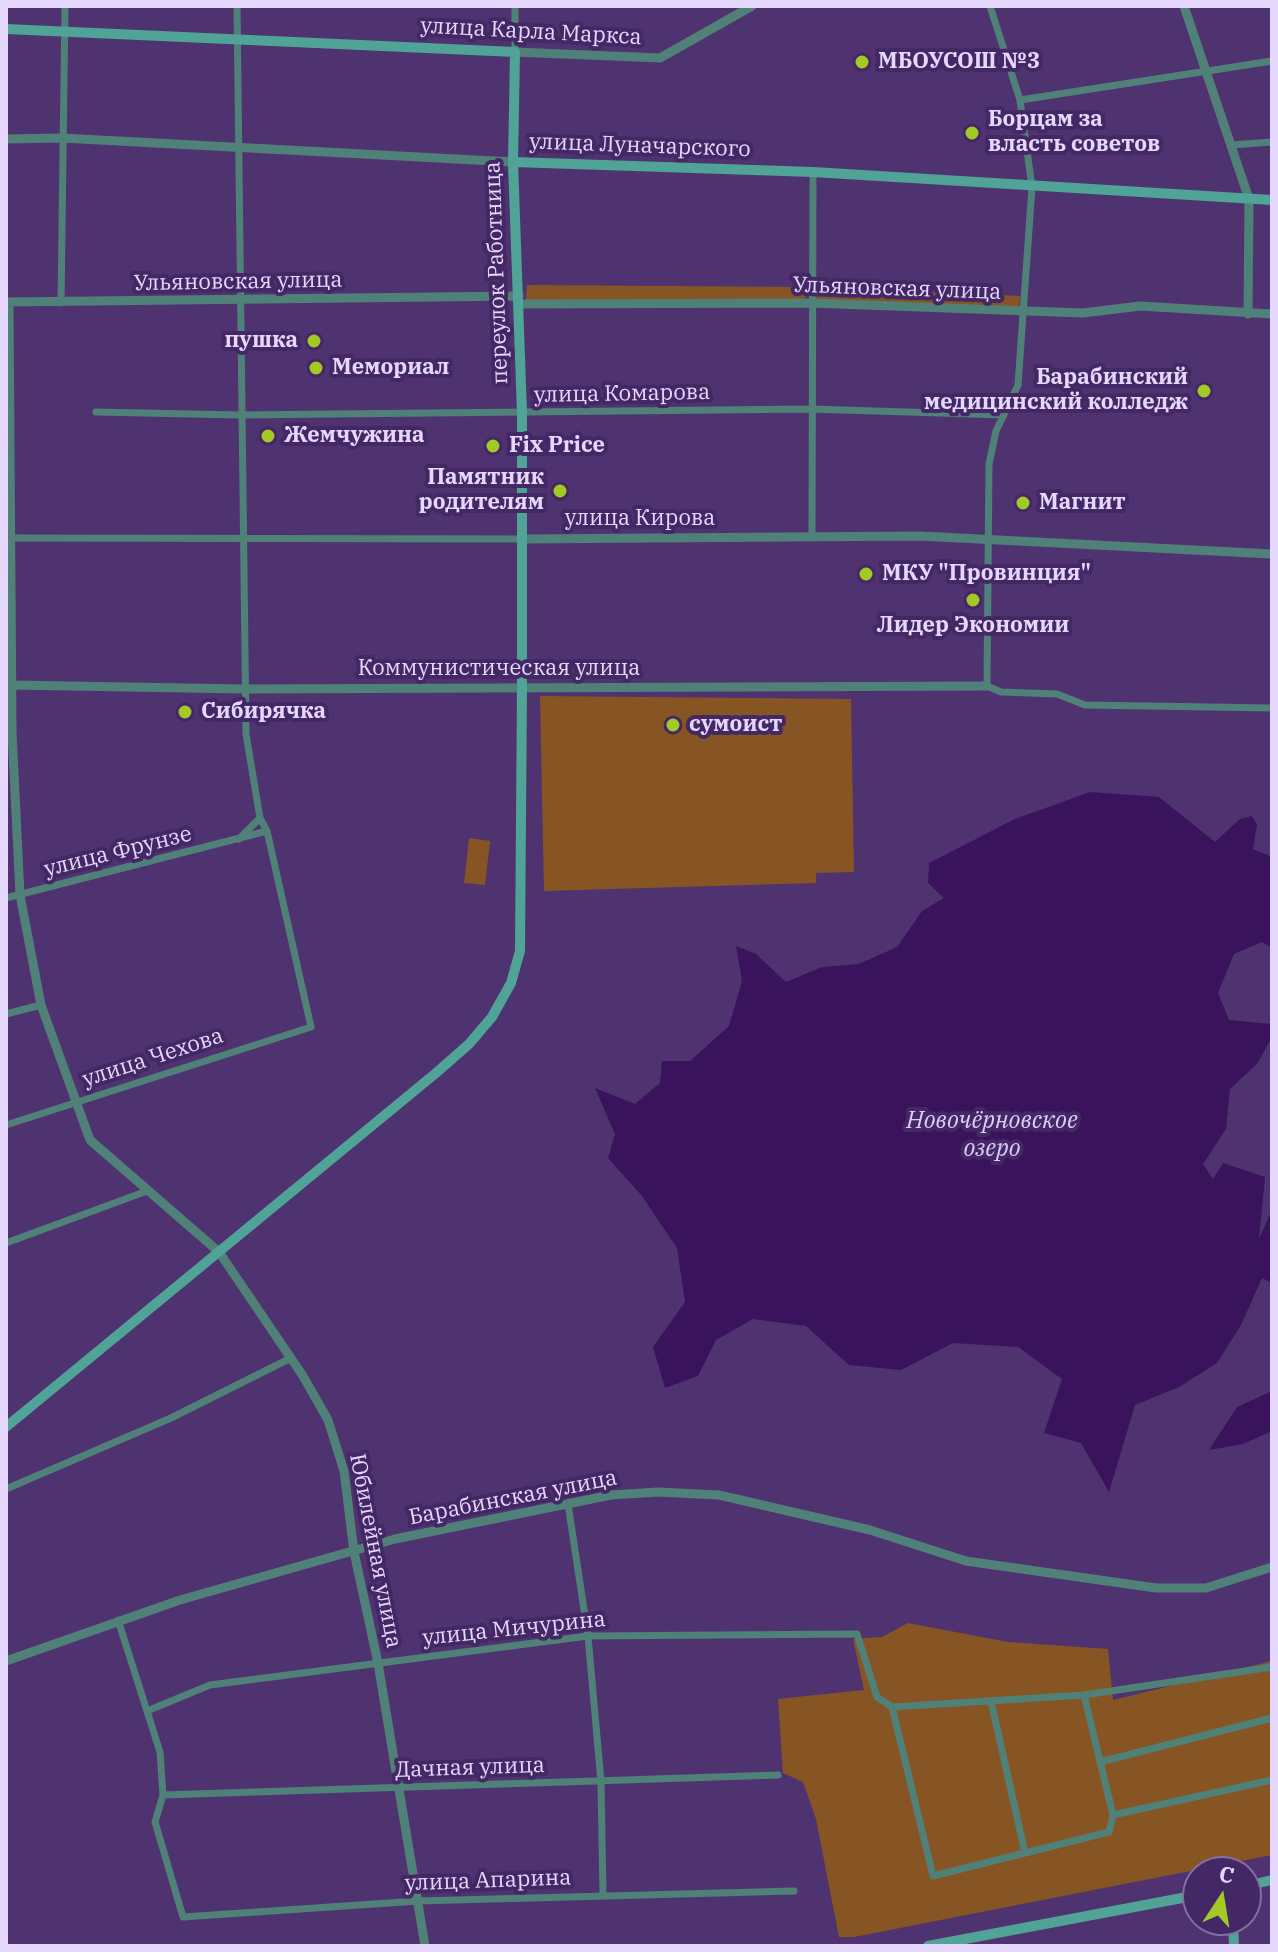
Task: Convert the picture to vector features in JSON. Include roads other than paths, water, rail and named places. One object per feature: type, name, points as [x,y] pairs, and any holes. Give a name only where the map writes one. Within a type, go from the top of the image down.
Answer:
[{"type":"main road","name":"улица Карла Маркса","points":[[6,29],[515,52]]},
{"type":"main road","name":"переулок Работница","points":[[6,1427],[469,1044],[492,1017],[511,983],[520,951],[522,687],[522,413],[513,162],[515,52]]},
{"type":"main road","name":"улица Луначарского","points":[[513,162],[813,172],[1272,200]]},
{"type":"main road","points":[[928,1946],[1182,1898]]},
{"type":"street","points":[[61,303],[65,6]]},
{"type":"street","points":[[237,6],[238,300],[246,734],[260,818],[267,831]]},
{"type":"street","name":"переулок Работница","points":[[515,6],[515,52]]},
{"type":"street","name":"улица Карла Маркса","points":[[515,52],[660,58],[752,6]]},
{"type":"street","points":[[990,6],[1020,100],[1032,187],[1018,385],[996,431],[989,464],[987,686],[1001,692],[1057,694],[1085,705],[1272,708]]},
{"type":"street","points":[[1184,6],[1249,199],[1248,314]]},
{"type":"street","points":[[1020,100],[1272,61]]},
{"type":"street","name":"улица Луначарского","points":[[6,139],[62,138],[513,162]]},
{"type":"street","points":[[1231,145],[1272,142]]},
{"type":"street","points":[[812,536],[813,172]]},
{"type":"street","name":"Ульяновская улица","points":[[7,302],[519,300],[811,303],[1083,313],[1140,306],[1272,314]]},
{"type":"street","name":"Юбилейная улица","points":[[7,302],[9,732],[20,895],[41,1005],[90,1140],[219,1252],[291,1358],[328,1420],[344,1471],[354,1552],[378,1663],[425,1946]]},
{"type":"street","name":"улица Комарова","points":[[96,412],[240,415],[810,409],[1004,415]]},
{"type":"street","name":"улица Кирова","points":[[8,538],[243,540],[812,536],[990,540],[1272,554]]},
{"type":"street","name":"Коммунистическая улица","points":[[11,685],[245,689],[987,686]]},
{"type":"street","points":[[238,841],[260,818]]},
{"type":"street","name":"улица Фрунзе","points":[[6,898],[238,841],[267,831]]},
{"type":"street","name":"улица Чехова","points":[[6,1125],[311,1027],[267,831]]},
{"type":"street","points":[[6,1014],[41,1005]]},
{"type":"street","points":[[6,1243],[147,1191]]},
{"type":"street","points":[[6,1489],[171,1418],[291,1358]]},
{"type":"street","name":"Барабинская улица","points":[[6,1661],[118,1620],[395,1539],[611,1495],[658,1492],[719,1495],[870,1530],[966,1561],[1156,1588],[1206,1588],[1272,1567]]},
{"type":"street","points":[[568,1504],[588,1636],[601,1782],[603,1895]]},
{"type":"street","points":[[118,1620],[160,1752],[163,1795]]},
{"type":"street","name":"улица Мичурина","points":[[147,1711],[210,1685],[588,1636],[844,1632],[857,1634],[877,1697],[892,1707]]},
{"type":"street","points":[[1084,1695],[1113,1815],[1109,1832],[933,1876],[892,1707],[1084,1695],[1272,1667]]},
{"type":"street","points":[[991,1701],[1025,1853]]},
{"type":"street","points":[[1100,1762],[1272,1718]]},
{"type":"street","name":"Дачная улица","points":[[163,1795],[778,1775]]},
{"type":"street","points":[[1113,1815],[1272,1780]]},
{"type":"street","name":"улица Апарина","points":[[163,1795],[155,1822],[183,1917],[418,1901],[794,1891]]},
{"type":"water","name":"Новочёрновское озеро","points":[[1090,792],[1159,797],[1215,842],[1240,819],[1252,816],[1257,825],[1253,849],[1272,857],[1272,948],[1262,942],[1234,954],[1218,993],[1229,1020],[1272,1024],[1272,1037],[1257,1064],[1230,1089],[1226,1129],[1203,1164],[1213,1179],[1223,1163],[1265,1177],[1259,1239],[1272,1210],[1272,1283],[1262,1278],[1241,1325],[1217,1363],[1179,1387],[1135,1405],[1109,1492],[1081,1443],[1044,1433],[1062,1379],[1018,1347],[953,1343],[901,1370],[849,1365],[806,1326],[753,1319],[716,1340],[698,1376],[665,1388],[653,1347],[685,1302],[677,1248],[642,1196],[608,1158],[615,1134],[595,1088],[635,1104],[660,1083],[662,1061],[690,1061],[729,1026],[742,981],[736,946],[756,954],[786,982],[822,967],[859,964],[897,947],[922,911],[944,898],[928,883],[929,863],[1015,819]]},
{"type":"water","points":[[1272,1391],[1272,1431],[1243,1444],[1209,1450],[1237,1407]]},
{"type":"place","name":"МБОУСОШ №3","points":[[862,62]]},
{"type":"place","name":"Борцам за власть советов","points":[[972,133]]},
{"type":"place","name":"пушка","points":[[314,341]]},
{"type":"place","name":"Мемориал","points":[[316,368]]},
{"type":"place","name":"Барабинский медицинский колледж","points":[[1204,391]]},
{"type":"place","name":"Жемчужина","points":[[268,436]]},
{"type":"place","name":"Fix Price","points":[[493,446]]},
{"type":"place","name":"Памятник родителям","points":[[560,491]]},
{"type":"place","name":"Магнит","points":[[1023,503]]},
{"type":"place","name":"МКУ \"Провинция\"","points":[[866,574]]},
{"type":"place","name":"Лидер Экономии","points":[[973,600]]},
{"type":"place","name":"Сибирячка","points":[[185,712]]},
{"type":"place","name":"сумоист","points":[[673,725]]}]
